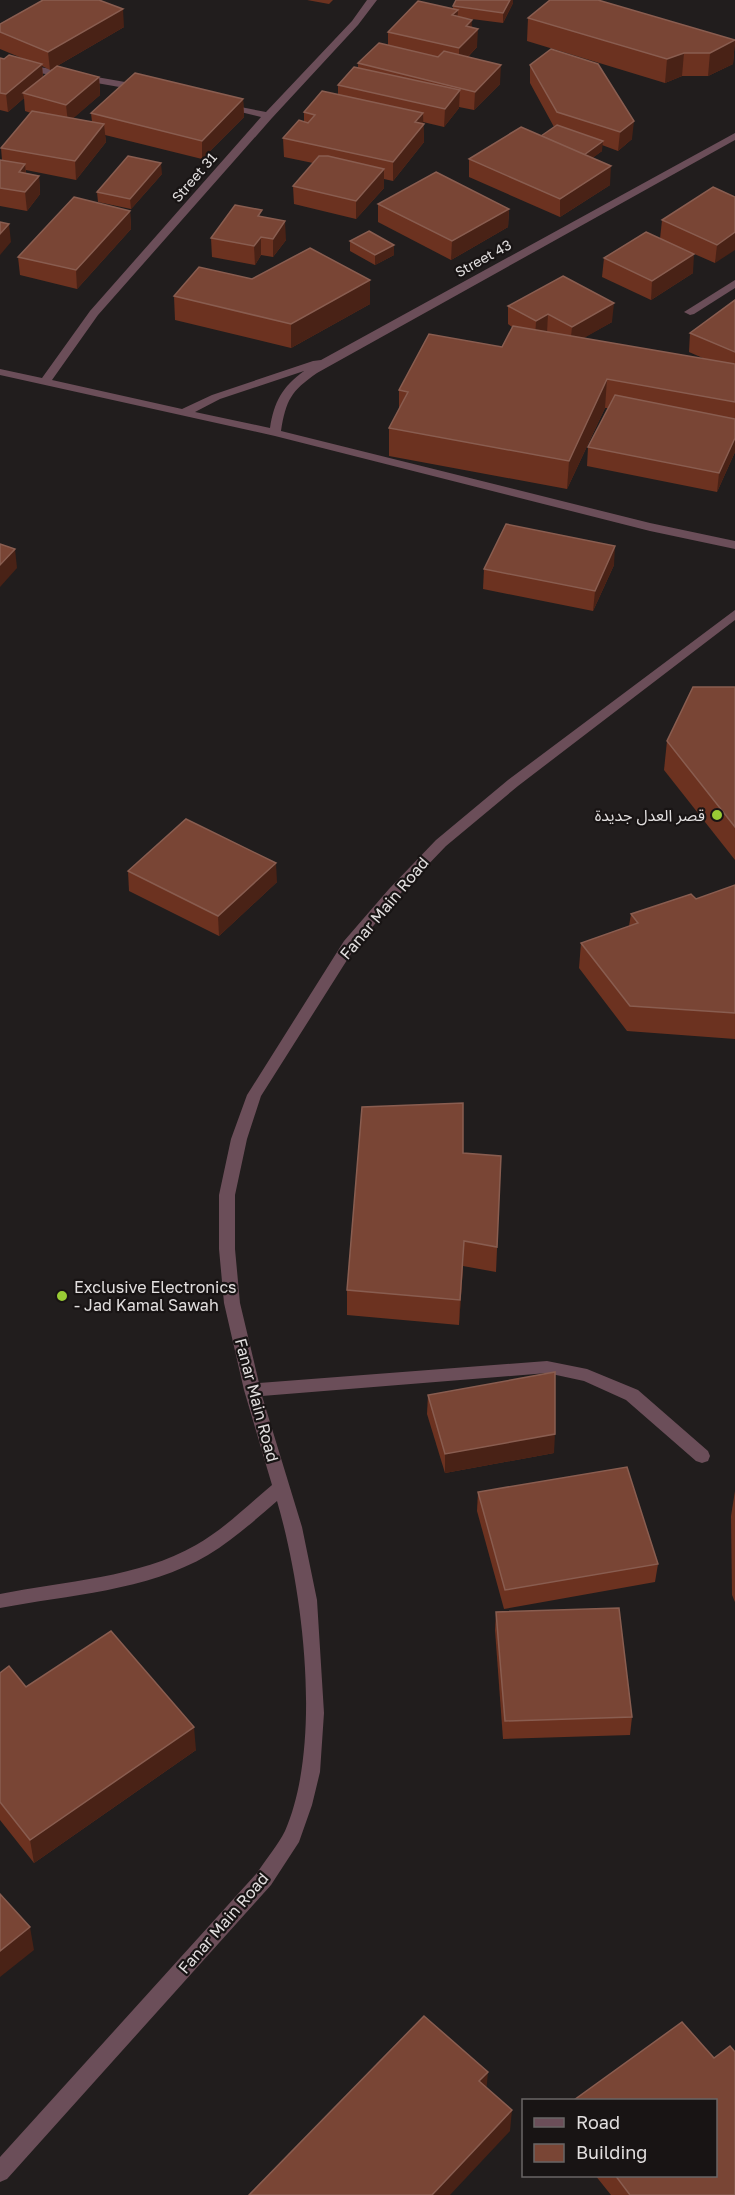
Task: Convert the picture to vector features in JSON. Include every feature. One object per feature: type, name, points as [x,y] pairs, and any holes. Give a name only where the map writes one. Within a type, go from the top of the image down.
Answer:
[{"type":"street","name":"Street 31","points":[[46,380],[94,313],[268,116],[355,23],[372,0]]},
{"type":"street","points":[[0,63],[152,90]]},
{"type":"street","points":[[208,102],[268,116]]},
{"type":"street","name":"Street 43","points":[[275,433],[280,404],[285,394],[334,357],[735,136]]},
{"type":"street","points":[[690,312],[735,283]]},
{"type":"street","points":[[183,412],[216,397],[334,357]]},
{"type":"street","points":[[0,372],[46,380],[275,433],[650,527],[735,545]]},
{"type":"street","name":"Fanar Main Road","points":[[0,2172],[264,1879],[292,1836],[311,1772],[315,1713],[308,1600],[293,1527],[252,1390],[232,1303],[227,1249],[227,1195],[240,1139],[254,1095],[349,945],[394,892],[441,843],[513,783],[735,614]]},
{"type":"street","points":[[252,1390],[548,1367],[587,1375],[632,1395],[702,1455]]},
{"type":"street","points":[[0,1601],[124,1578],[195,1554],[281,1488]]},
{"type":"building","points":[[43,0],[99,0],[123,9],[48,52],[0,32],[0,24]]},
{"type":"building","points":[[456,0],[510,0],[503,13],[453,6]]},
{"type":"building","points":[[550,0],[598,0],[735,40],[710,53],[684,53],[667,59],[528,18]]},
{"type":"building","points":[[418,1],[458,10],[452,15],[472,20],[466,26],[478,29],[459,48],[388,32]]},
{"type":"building","points":[[379,43],[438,57],[444,51],[501,65],[475,92],[358,63]]},
{"type":"building","points":[[551,49],[598,64],[634,121],[620,132],[557,112],[530,65]]},
{"type":"building","points":[[9,55],[42,64],[6,94],[0,93],[0,58],[4,59]]},
{"type":"building","points":[[57,66],[99,77],[66,105],[23,93]]},
{"type":"building","points":[[354,67],[460,90],[445,109],[338,85]]},
{"type":"building","points":[[135,73],[243,99],[202,141],[91,113]]},
{"type":"building","points":[[322,91],[423,113],[415,122],[424,124],[393,162],[283,138],[299,120],[308,123],[315,115],[304,112]]},
{"type":"building","points":[[32,111],[104,124],[75,161],[1,148]]},
{"type":"building","points":[[557,125],[603,141],[584,155],[541,136]]},
{"type":"building","points":[[521,127],[611,166],[560,199],[469,159]]},
{"type":"building","points":[[128,156],[161,163],[130,199],[97,192]]},
{"type":"building","points":[[319,156],[384,169],[356,201],[293,186]]},
{"type":"building","points":[[0,160],[25,164],[19,172],[39,176],[25,192],[0,188]]},
{"type":"building","points":[[436,172],[509,209],[452,241],[378,204]]},
{"type":"building","points":[[713,187],[735,197],[735,232],[717,245],[662,220]]},
{"type":"building","points":[[74,197],[130,211],[76,270],[18,257]]},
{"type":"building","points":[[235,205],[262,210],[258,216],[285,221],[273,239],[261,237],[254,246],[211,238]]},
{"type":"building","points":[[0,222],[9,224],[0,234]]},
{"type":"building","points":[[369,231],[394,245],[375,255],[350,241]]},
{"type":"building","points":[[646,232],[694,254],[652,281],[604,258]]},
{"type":"building","points":[[310,248],[370,280],[291,324],[174,296],[199,267],[252,279]]},
{"type":"building","points":[[563,276],[614,303],[572,327],[548,314],[536,321],[508,306]]},
{"type":"building","points":[[735,300],[735,352],[690,333]]},
{"type":"building","points":[[513,326],[735,364],[735,402],[607,379],[569,461],[389,428],[408,392],[399,390],[429,334],[502,347]]},
{"type":"building","points":[[615,395],[735,419],[735,438],[719,473],[588,447]]},
{"type":"building","points":[[506,524],[615,546],[595,591],[484,569]]},
{"type":"building","points":[[0,544],[15,549],[0,565]]},
{"type":"building","name":"قصر العدل جديدة","points":[[693,687],[735,687],[735,827],[667,741]]},
{"type":"building","points":[[186,819],[276,863],[218,916],[128,871]]},
{"type":"building","points":[[735,885],[735,1013],[630,1006],[581,943],[638,923],[631,914],[691,894],[696,899]]},
{"type":"building","points":[[463,1103],[463,1153],[501,1156],[497,1247],[464,1241],[460,1300],[347,1290],[362,1107]]},
{"type":"building","points":[[555,1372],[555,1434],[445,1454],[428,1395]]},
{"type":"building","points":[[627,1467],[658,1564],[505,1590],[478,1492]]},
{"type":"building","points":[[619,1608],[632,1717],[505,1721],[496,1612]]},
{"type":"building","points":[[111,1631],[194,1727],[30,1840],[0,1802],[0,1673],[9,1666],[26,1687]]},
{"type":"building","points":[[0,1894],[30,1927],[0,1951]]},
{"type":"building","points":[[424,2016],[488,2072],[479,2081],[512,2110],[432,2195],[249,2195]]},
{"type":"building","points":[[682,2022],[714,2058],[730,2046],[735,2052],[735,2195],[630,2195],[616,2177],[717,2177],[717,2099],[575,2099]]},
{"type":"place","name":"قصر العدل جديدة","points":[[717,815]]},
{"type":"place","name":"Exclusive Electronics - Jad Kamal Sawah","points":[[62,1296]]}]
